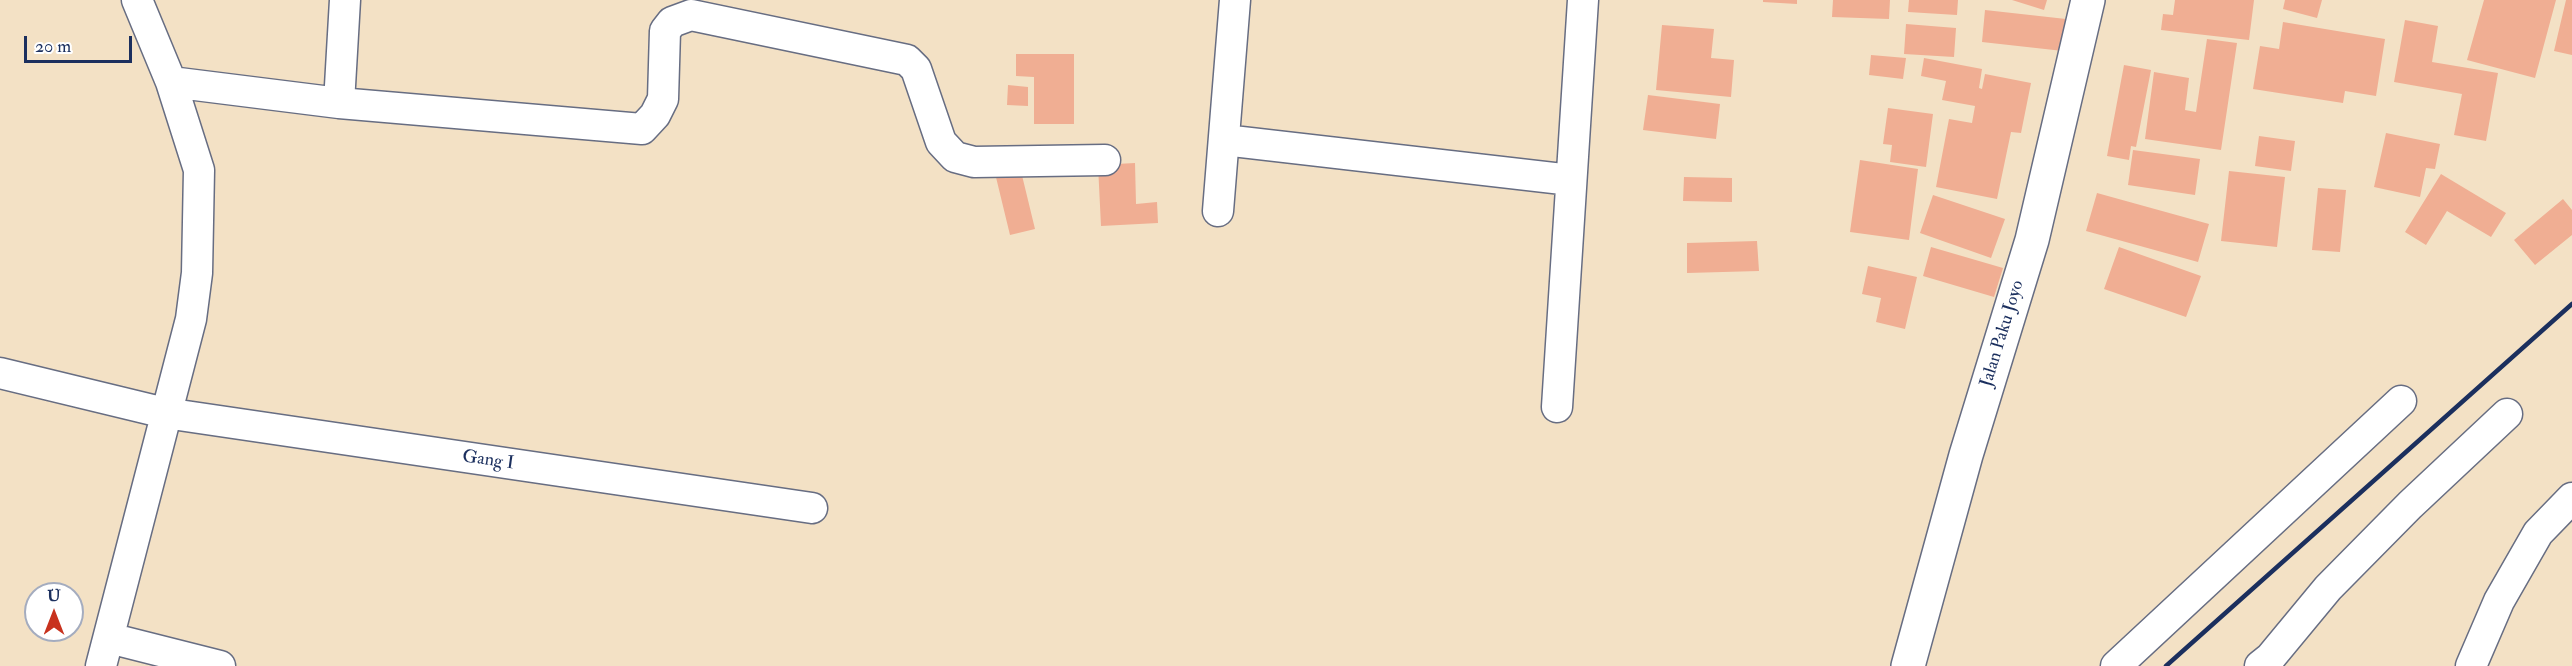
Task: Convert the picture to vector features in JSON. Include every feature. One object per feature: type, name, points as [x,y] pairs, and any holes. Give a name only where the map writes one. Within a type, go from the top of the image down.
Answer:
[{"type":"street","points":[[137,0],[171,82],[200,170],[197,273],[191,319],[105,652],[220,666]]},
{"type":"street","points":[[339,103],[345,0]]},
{"type":"street","points":[[1218,211],[1235,0]]},
{"type":"street","points":[[1557,407],[1583,0]]},
{"type":"street","name":"Jalan Paku Joyo","points":[[1908,666],[1966,455],[2032,240],[2088,0]]},
{"type":"street","points":[[171,82],[339,103],[642,129],[655,115],[663,99],[665,32],[672,22],[691,15],[907,60],[916,69],[941,142],[955,157],[974,162],[1105,160]]},
{"type":"street","points":[[1224,140],[1571,180]]},
{"type":"street","name":"Gang I","points":[[0,374],[165,413],[812,508]]},
{"type":"street","points":[[2116,666],[2401,401]]},
{"type":"street","points":[[2260,666],[2270,658],[2336,580],[2410,505],[2507,414]]},
{"type":"street","points":[[2471,666],[2499,600],[2538,533],[2572,498]]},
{"type":"building","points":[[1763,0],[1797,0],[1797,4],[1763,2]]},
{"type":"building","points":[[1833,0],[1890,0],[1889,19],[1832,17]]},
{"type":"building","points":[[1909,0],[1958,0],[1957,15],[1908,12]]},
{"type":"building","points":[[2012,0],[2047,0],[2044,10]]},
{"type":"building","points":[[2175,0],[2254,0],[2249,40],[2161,30],[2163,14],[2173,15]]},
{"type":"building","points":[[2285,0],[2322,0],[2317,18],[2283,9]]},
{"type":"building","points":[[2484,0],[2556,0],[2535,78],[2467,60]]},
{"type":"building","points":[[2566,0],[2572,0],[2572,55],[2554,51]]},
{"type":"building","points":[[1985,10],[2066,19],[2063,51],[1982,42]]},
{"type":"building","points":[[2405,20],[2438,26],[2432,62],[2498,73],[2486,141],[2454,135],[2462,94],[2394,82]]},
{"type":"building","points":[[2283,22],[2385,39],[2376,96],[2345,91],[2343,103],[2253,89],[2260,46],[2279,49]]},
{"type":"building","points":[[1906,24],[1956,28],[1954,57],[1904,54]]},
{"type":"building","points":[[1662,25],[1714,29],[1711,58],[1734,60],[1731,97],[1656,90]]},
{"type":"building","points":[[2207,39],[2237,43],[2221,150],[2145,139],[2154,72],[2189,78],[2185,110],[2196,112]]},
{"type":"building","points":[[1016,54],[1074,54],[1074,124],[1034,124],[1034,77],[1016,76]]},
{"type":"building","points":[[1871,55],[1906,58],[1903,79],[1869,75]]},
{"type":"building","points":[[1924,58],[1982,69],[1979,88],[1982,89],[1985,74],[2031,83],[2021,133],[2011,132],[1997,199],[1936,187],[1949,119],[1972,123],[1975,106],[1942,100],[1946,81],[1921,76]]},
{"type":"building","points":[[2124,65],[2151,70],[2136,147],[2131,146],[2129,160],[2107,156]]},
{"type":"building","points":[[1008,85],[1028,87],[1028,106],[1007,105]]},
{"type":"building","points":[[1648,95],[1720,104],[1716,139],[1643,130]]},
{"type":"building","points":[[1888,108],[1933,114],[1926,167],[1890,162],[1892,145],[1883,144]]},
{"type":"building","points":[[2386,133],[2440,144],[2435,169],[2426,168],[2420,197],[2374,187]]},
{"type":"building","points":[[2259,136],[2295,141],[2291,171],[2255,166]]},
{"type":"building","points":[[2133,150],[2200,159],[2195,195],[2128,185]]},
{"type":"building","points":[[1860,160],[1918,169],[1909,240],[1850,232]]},
{"type":"building","points":[[1019,163],[1035,229],[1010,235],[994,169]]},
{"type":"building","points":[[1135,163],[1136,204],[1157,202],[1158,223],[1101,226],[1098,165]]},
{"type":"building","points":[[2229,171],[2285,177],[2277,247],[2221,241]]},
{"type":"building","points":[[2441,174],[2506,213],[2491,237],[2447,211],[2426,245],[2405,232]]},
{"type":"building","points":[[1684,177],[1732,178],[1732,202],[1683,201]]},
{"type":"building","points":[[2318,188],[2346,190],[2340,252],[2312,250]]},
{"type":"building","points":[[2097,193],[2209,224],[2198,262],[2086,231]]},
{"type":"building","points":[[1933,195],[2005,219],[1991,258],[1920,233]]},
{"type":"building","points":[[2563,199],[2572,210],[2572,235],[2535,265],[2514,240]]},
{"type":"building","points":[[1757,241],[1759,271],[1687,273],[1687,243]]},
{"type":"building","points":[[1931,247],[2003,268],[1994,297],[1923,276]]},
{"type":"building","points":[[2119,247],[2201,276],[2186,317],[2104,289]]},
{"type":"building","points":[[1868,266],[1917,277],[1905,329],[1876,322],[1881,298],[1862,294]]},
{"type":"railway","points":[[2166,666],[2572,304]]}]
